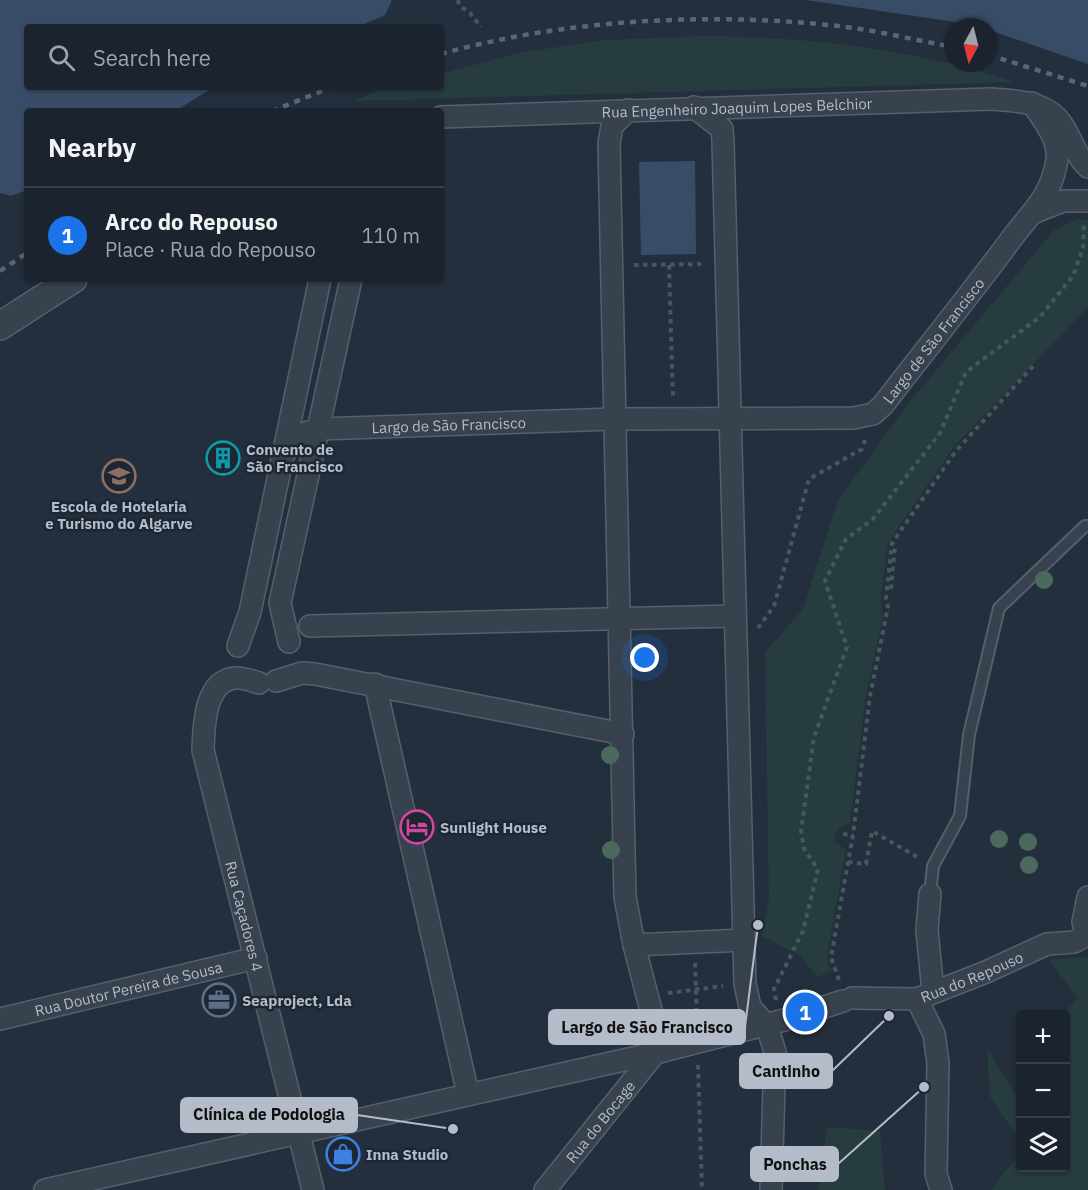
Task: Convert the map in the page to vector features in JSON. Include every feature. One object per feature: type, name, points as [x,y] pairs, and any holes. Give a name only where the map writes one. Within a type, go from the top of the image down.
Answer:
[{"type":"street","name":"Rua Engenheiro Joaquim Lopes Belchior","points":[[444,117],[991,99],[1032,103]]},
{"type":"street","points":[[1032,103],[1061,121],[1077,157],[1088,167]]},
{"type":"street","points":[[1032,103],[1054,138],[1057,164],[1035,212]]},
{"type":"street","points":[[694,107],[722,129],[745,984],[750,1007],[790,1019],[775,1052],[771,1190]]},
{"type":"street","points":[[628,110],[612,126],[609,143],[625,897],[634,945],[657,1034],[655,1053]]},
{"type":"street","points":[[1035,212],[1063,201],[1087,201]]},
{"type":"street","name":"Largo de São Francisco","points":[[282,457],[294,439],[303,432],[320,429],[615,419],[854,418],[873,414],[884,405],[1020,227],[1035,212]]},
{"type":"street","points":[[0,326],[68,282]]},
{"type":"street","name":"Largo de São Francisco","points":[[238,646],[250,612],[319,282]]},
{"type":"street","points":[[267,682],[289,669],[291,647],[280,603],[320,429],[350,282]]},
{"type":"street","name":"Largo de São Francisco","points":[[296,388],[298,412],[304,424],[320,429]]},
{"type":"street","points":[[310,626],[735,616]]},
{"type":"street","points":[[291,647],[276,629],[258,627],[242,637],[238,646],[238,664],[250,679],[267,682],[302,673],[375,684],[623,734]]},
{"type":"street","name":"Rua Caçadores 4","points":[[267,682],[235,678],[219,685],[205,719],[203,750],[313,1190]]},
{"type":"street","points":[[375,684],[468,1094]]},
{"type":"street","points":[[930,894],[925,995],[938,1063],[936,1174],[941,1190]]},
{"type":"street","points":[[1088,897],[1083,922],[1088,936]]},
{"type":"street","name":"Rua do Repouso","points":[[45,1190],[655,1053],[790,1019],[848,1000],[925,995],[1047,944],[1074,942],[1088,936]]},
{"type":"street","points":[[634,945],[744,940]]},
{"type":"street","name":"Rua Doutor Pereira de Sousa","points":[[0,1019],[256,958]]},
{"type":"street","name":"Rua do Bocage","points":[[545,1190],[655,1053]]},
{"type":"street","points":[[611,1063],[621,1096]]},
{"type":"lane","points":[[930,894],[933,866],[960,816],[969,735],[999,608],[1084,526],[1088,526]]},
{"type":"lane","points":[[291,647],[297,632],[310,626]]},
{"type":"path","points":[[458,0],[459,5],[471,13],[481,27]]},
{"type":"path","points":[[774,988],[803,931],[818,869],[804,849],[801,831],[814,737],[847,647],[825,581],[846,539],[873,519],[940,433],[966,372],[1040,317],[1072,276],[1083,248],[1087,201]]},
{"type":"path","points":[[612,266],[726,263]]},
{"type":"path","points":[[669,265],[674,419]]},
{"type":"path","points":[[831,957],[853,835],[870,696],[888,607],[886,599],[892,543],[956,451],[1035,364]]},
{"type":"path","points":[[753,635],[774,606],[809,479],[862,449],[873,414]]},
{"type":"path","points":[[891,589],[895,547],[892,543]]},
{"type":"path","points":[[848,862],[866,864],[872,831],[933,866]]},
{"type":"path","points":[[843,834],[853,835]]},
{"type":"path","points":[[694,942],[702,1190]]},
{"type":"path","points":[[647,996],[760,982],[774,988],[790,1019]]},
{"type":"green space","points":[[705,36],[786,39],[899,53],[944,63],[944,72],[982,72],[1015,82],[354,101],[380,90],[444,90],[444,73],[518,53],[605,40]]},
{"type":"green space","points":[[1077,219],[1088,221],[1088,307],[953,448],[888,543],[881,599],[883,616],[866,696],[850,824],[838,830],[834,841],[846,850],[827,958],[831,971],[817,977],[801,956],[762,936],[769,900],[765,652],[803,609],[838,500],[908,404],[1054,230]]},
{"type":"green space","points":[[1088,957],[1088,1190],[992,1190],[1000,1177],[1016,1160],[1016,1172],[1070,1172],[1070,1010],[1067,1010],[1077,998],[1049,959]]},
{"type":"green space","points":[[987,1048],[1016,1095],[1016,1135],[990,1097]]},
{"type":"green space","points":[[827,1127],[880,1131],[885,1190],[818,1190]]},
{"type":"water","points":[[0,0],[392,0],[385,15],[364,24],[24,24],[24,90],[209,90],[180,108],[24,108],[24,191],[11,196],[0,193]]},
{"type":"water","points":[[806,0],[1088,0],[1088,64],[998,33],[998,18],[944,18],[944,20]]},
{"type":"water","points":[[695,161],[696,254],[641,255],[639,162]]},
{"type":"railway","points":[[444,53],[541,32],[593,25],[699,19],[804,23],[854,28],[944,45]]},
{"type":"railway","points":[[998,58],[1088,86]]},
{"type":"railway","points":[[280,108],[324,90]]},
{"type":"railway","points":[[0,271],[24,255]]},
{"type":"place","name":"Convento de São Francisco","points":[[223,458]]},
{"type":"place","name":"Escola de Hotelaria e Turismo do Algarve","points":[[119,476]]},
{"type":"place","name":"Sunlight House","points":[[417,827]]},
{"type":"place","name":"Largo de São Francisco","points":[[758,925]]},
{"type":"place","name":"Seaproject, Lda","points":[[219,1000]]},
{"type":"place","name":"Arco do Repouso","points":[[805,1012]]},
{"type":"place","name":"Cantinho","points":[[889,1016]]},
{"type":"place","name":"Ponchas","points":[[924,1087]]},
{"type":"place","name":"Clínica de Podologia","points":[[453,1129]]},
{"type":"place","name":"Inna Studio","points":[[343,1154]]}]
